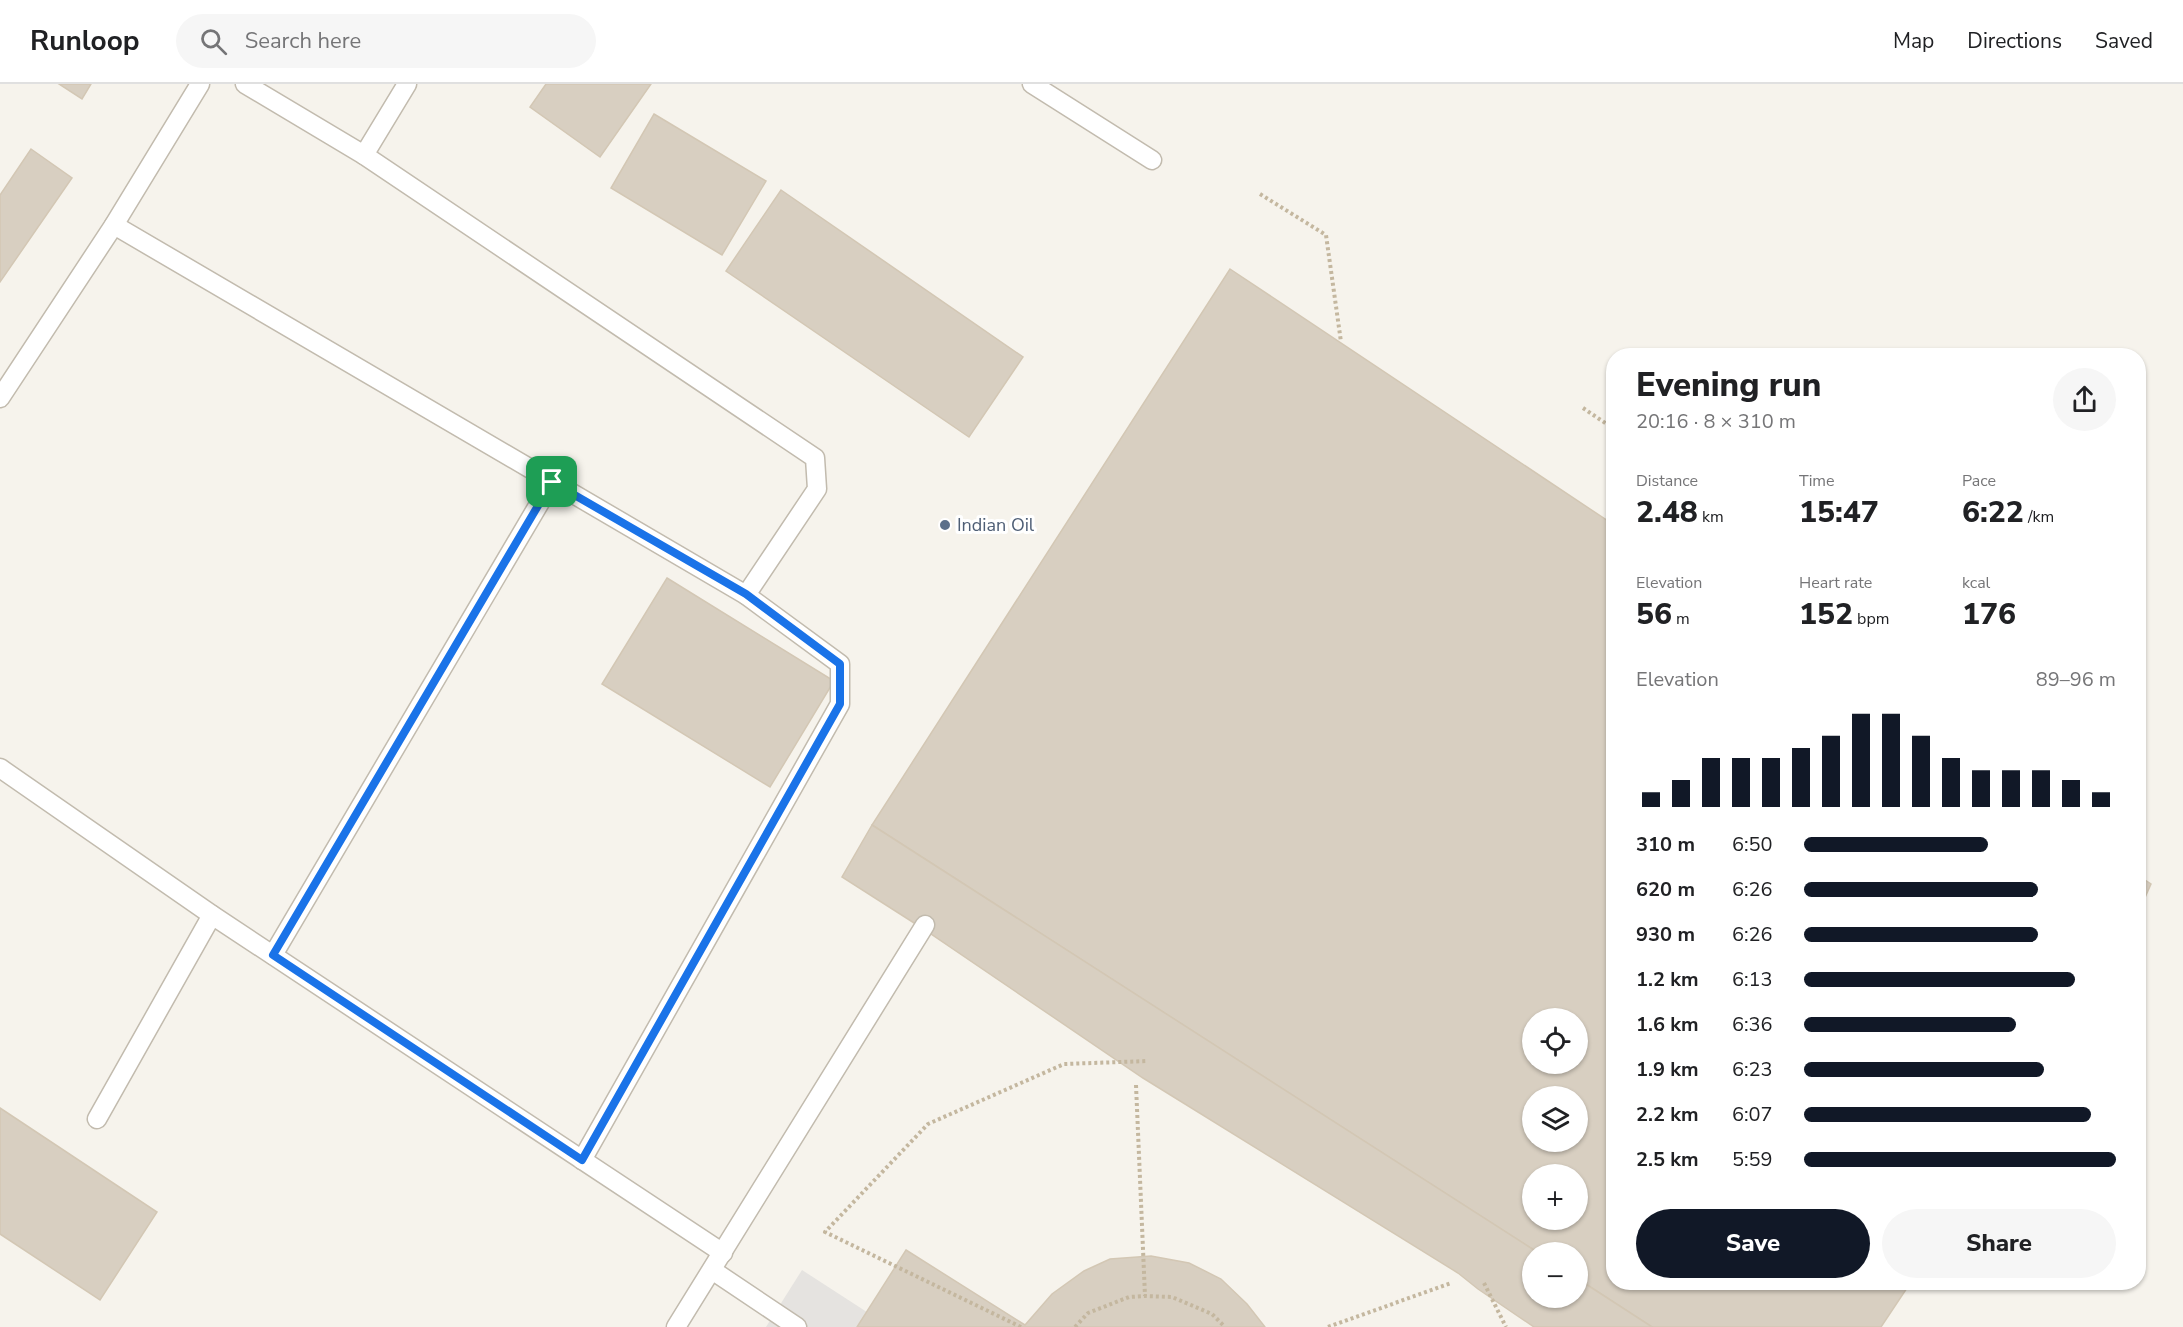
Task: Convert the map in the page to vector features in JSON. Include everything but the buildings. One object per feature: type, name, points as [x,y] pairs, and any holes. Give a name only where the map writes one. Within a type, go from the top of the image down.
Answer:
[{"type":"lane","points":[[0,398],[114,225],[200,84]]},
{"type":"lane","points":[[245,84],[364,155],[815,458],[817,489],[746,594]]},
{"type":"lane","points":[[364,155],[407,84]]},
{"type":"lane","points":[[1032,84],[1152,160]]},
{"type":"lane","points":[[114,225],[746,594],[840,664],[840,704],[582,1160]]},
{"type":"lane","points":[[273,955],[552,482]]},
{"type":"lane","points":[[0,768],[212,915],[723,1253]]},
{"type":"lane","points":[[96,1119],[212,915]]},
{"type":"lane","points":[[676,1327],[925,925]]},
{"type":"lane","points":[[712,1270],[786,1324]]},
{"type":"path","points":[[1260,194],[1326,235],[1341,342]]},
{"type":"path","points":[[1583,408],[1606,424]]},
{"type":"path","points":[[1021,1327],[825,1232],[928,1124],[1064,1064],[1148,1061]]},
{"type":"path","points":[[1136,1085],[1145,1296]]},
{"type":"path","points":[[1328,1327],[1451,1283]]},
{"type":"path","points":[[1484,1283],[1506,1327]]},
{"type":"path","points":[[1075,1327],[1088,1313],[1129,1297],[1145,1296],[1172,1297],[1212,1314],[1225,1327]]},
{"type":"shaded area","points":[[802,1270],[890,1327],[766,1327]]},
{"type":"place","name":"Indian Oil","points":[[945,525]]},
{"type":"route","points":[[552,482],[746,594],[840,664],[840,704],[582,1160],[273,955],[552,482]]}]
